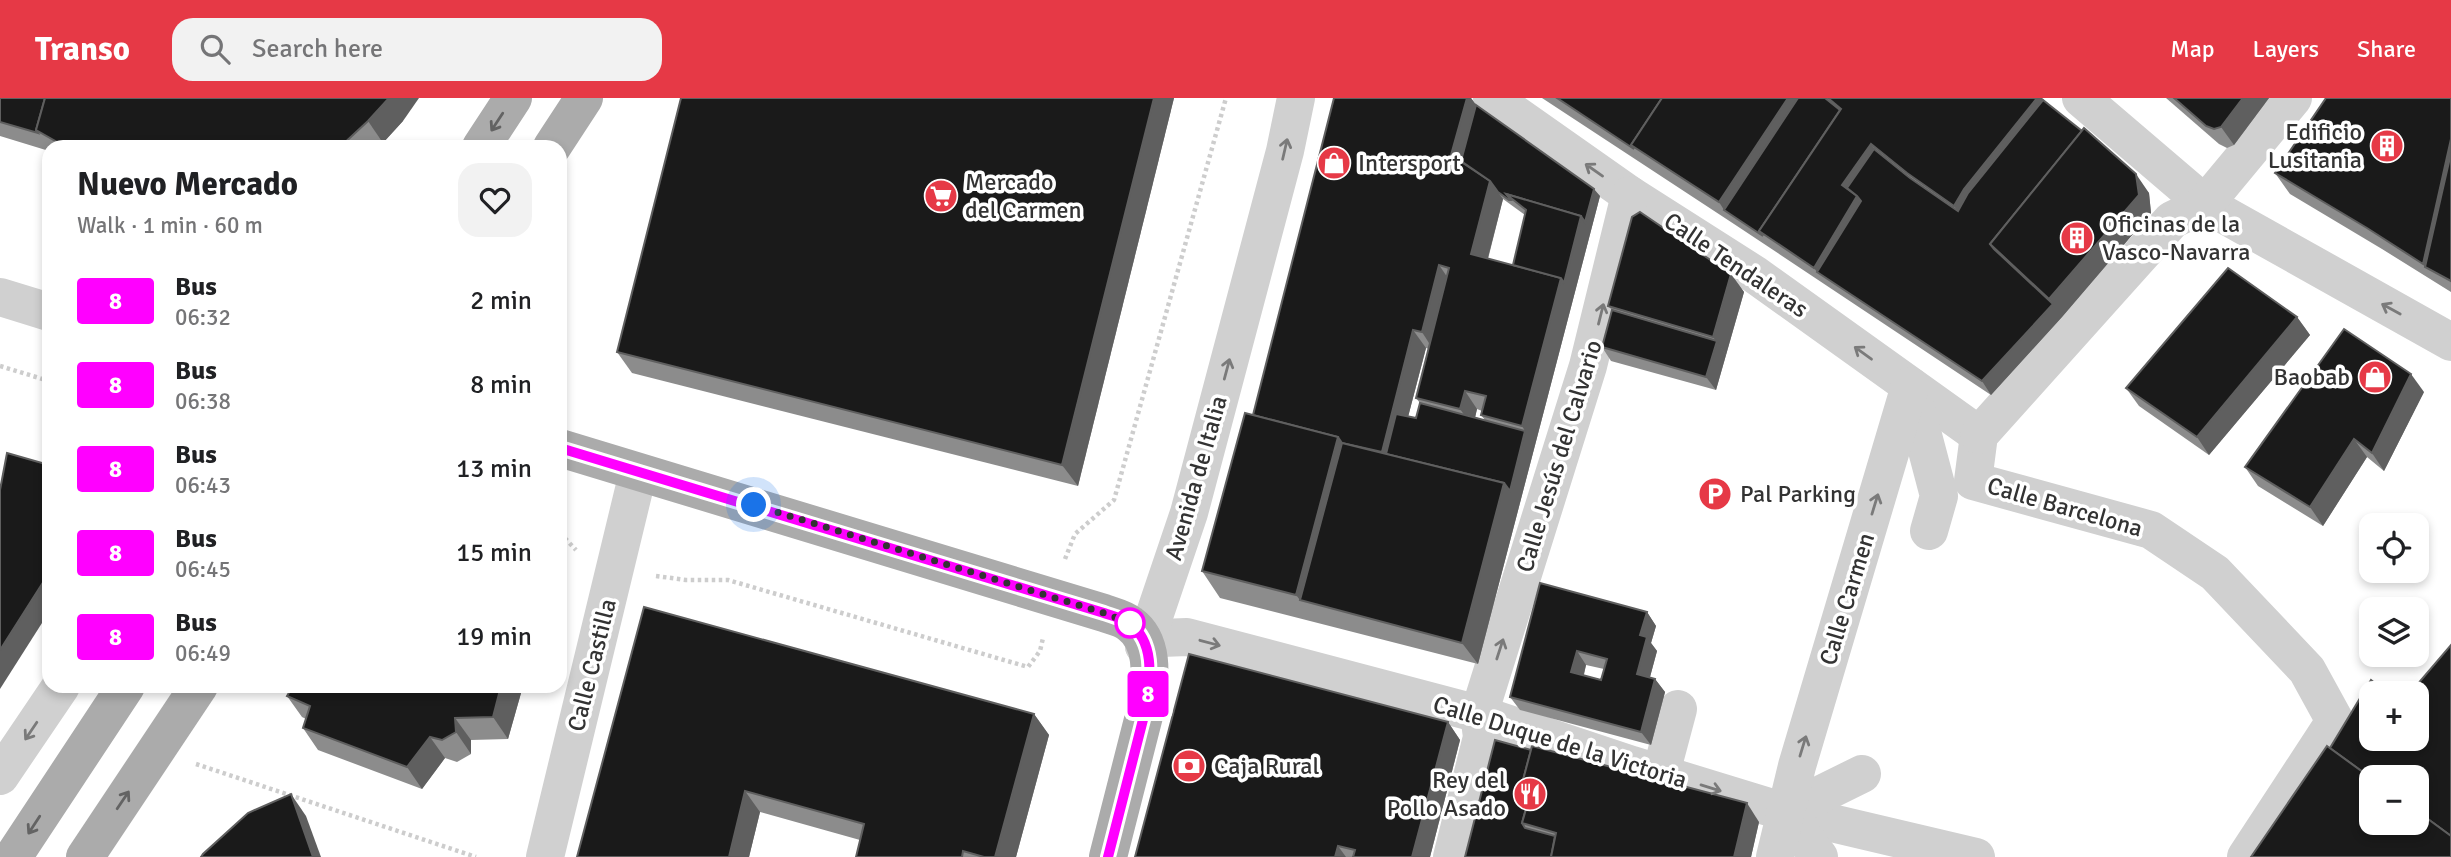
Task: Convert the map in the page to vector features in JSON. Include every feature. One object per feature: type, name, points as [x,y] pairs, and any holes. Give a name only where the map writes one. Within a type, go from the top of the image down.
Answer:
[{"type":"main road","points":[[486,140],[513,98]]},
{"type":"main road","points":[[557,140],[584,98]]},
{"type":"main road","points":[[567,450],[1104,613],[1130,623],[1139,633],[1144,646]]},
{"type":"main road","name":"Avenida de Italia","points":[[1108,857],[1147,704],[1150,660],[1144,646]]},
{"type":"main road","points":[[13,857],[121,693]]},
{"type":"main road","points":[[85,857],[194,693]]},
{"type":"street","name":"Avenida de Italia","points":[[1144,646],[1189,513],[1285,151],[1296,98]]},
{"type":"street","name":"Calle Tendaleras","points":[[1492,98],[1630,195],[1754,274],[1979,435]]},
{"type":"street","points":[[2081,98],[2205,204],[2451,342]]},
{"type":"street","points":[[1979,435],[2172,220],[2205,204],[2293,98]]},
{"type":"street","name":"Calle Jesús del Calvario","points":[[1452,857],[1482,737],[1479,714],[1588,366],[1630,195]]},
{"type":"street","points":[[0,297],[42,310]]},
{"type":"street","points":[[1910,386],[1939,496],[1929,531]]},
{"type":"street","name":"Calle Carmen","points":[[1775,857],[1785,811],[1910,386]]},
{"type":"street","name":"Calle Barcelona","points":[[1979,435],[1973,481],[2151,530],[2215,573],[2307,670],[2336,721],[2246,857]]},
{"type":"street","name":"Calle Castilla","points":[[545,857],[638,473]]},
{"type":"street","name":"Calle Duque de la Victoria","points":[[1144,646],[1161,638],[1187,637],[1479,714],[1785,811],[1976,857]]},
{"type":"street","points":[[0,776],[56,693]]},
{"type":"street","points":[[1661,773],[1678,709]]},
{"type":"street","points":[[1819,857],[1785,811],[1862,774]]},
{"type":"path","points":[[1063,563],[1075,534],[1114,500],[1226,98]]},
{"type":"path","points":[[0,366],[42,379]]},
{"type":"path","points":[[567,541],[584,560]]},
{"type":"path","points":[[650,576],[686,580],[728,579],[1028,667],[1040,651],[1043,638]]},
{"type":"path","points":[[195,764],[476,857]]},
{"type":"building","points":[[0,98],[45,98],[36,130],[38,133],[0,122]]},
{"type":"building","points":[[45,98],[389,98],[348,140],[54,140],[36,130]]},
{"type":"building","points":[[681,98],[1154,98],[1062,465],[617,352]]},
{"type":"building","points":[[1334,98],[1467,98],[1451,155],[1490,181],[1471,254],[1561,278],[1522,426],[1481,415],[1486,396],[1465,391],[1460,409],[1416,398],[1449,268],[1439,265],[1422,332],[1413,330],[1382,452],[1342,443],[1338,437],[1253,415]]},
{"type":"building","points":[[1557,98],[1662,98],[1631,145],[1634,149]]},
{"type":"building","points":[[1662,98],[1788,98],[1719,202],[1631,145]]},
{"type":"building","points":[[1798,98],[1825,98],[1840,110],[1759,231],[1763,236],[1724,210]]},
{"type":"building","points":[[1828,98],[2037,98],[1964,189],[1954,206],[1871,144],[1842,185],[1857,196],[1814,268],[1759,231],[1841,109]]},
{"type":"building","points":[[2174,98],[2243,98],[2221,127],[2214,129],[2206,126]]},
{"type":"building","name":"Edificio Lusitania","points":[[2326,98],[2451,98],[2451,139],[2423,264],[2275,173]]},
{"type":"building","points":[[2043,100],[2082,131],[1990,244],[2053,304],[1982,381],[1817,272],[1861,201],[1847,188],[1874,149],[1958,211],[1968,193]]},
{"type":"building","points":[[1476,105],[1594,189],[1585,222],[1581,216],[1506,194],[1509,200],[1498,192],[1490,181],[1461,161]]},
{"type":"building","name":"Oficinas de la Vasco-Navarra","points":[[2084,128],[2136,174],[2139,195],[2049,299],[1990,244]]},
{"type":"building","points":[[2451,153],[2451,281],[2425,267]]},
{"type":"building","points":[[1506,194],[1581,216],[1564,283],[1561,278],[1513,265],[1526,210]]},
{"type":"building","points":[[1640,212],[1731,274],[1713,337],[1608,306],[1632,217]]},
{"type":"building","points":[[2228,268],[2297,317],[2197,437],[2126,388]]},
{"type":"building","points":[[1612,310],[1717,341],[1706,377],[1602,347]]},
{"type":"building","points":[[2344,329],[2411,374],[2372,453],[2354,439],[2310,507],[2245,467]]},
{"type":"building","points":[[1420,403],[1525,431],[1510,491],[1504,483],[1386,454],[1396,414],[1416,418]]},
{"type":"building","points":[[1245,413],[1338,437],[1296,595],[1202,571]]},
{"type":"building","points":[[1342,443],[1504,483],[1462,643],[1300,600]]},
{"type":"building","points":[[7,453],[42,463],[42,584],[0,650],[0,490]]},
{"type":"building","points":[[1540,583],[1647,612],[1640,635],[1647,637],[1637,674],[1655,679],[1641,732],[1510,697]],"holes":[[[1577,651],[1607,659],[1601,680],[1571,672]]]},
{"type":"building","points":[[644,607],[1034,714],[995,857],[963,851],[962,857],[856,857],[864,824],[745,791],[729,857],[577,857]]},
{"type":"building","points":[[2451,645],[2451,836],[2429,820],[2429,765],[2359,765],[2359,769],[2330,748],[2359,700],[2359,751],[2429,751],[2429,681],[2420,681]]},
{"type":"building","points":[[1189,654],[1448,722],[1412,857],[1353,857],[1355,850],[1338,846],[1335,857],[1135,857]]},
{"type":"building","points":[[289,693],[499,693],[493,717],[455,718],[456,732],[442,740],[430,737],[407,767],[303,728],[310,706],[287,696]]},
{"type":"building","points":[[1495,740],[1531,750],[1518,799],[1527,805],[1522,823],[1525,828],[1555,836],[1551,857],[1465,857]]},
{"type":"building","points":[[1532,746],[1747,803],[1734,857],[1551,857],[1556,833],[1522,823],[1528,802],[1518,799]]},
{"type":"building","points":[[2327,746],[2359,769],[2359,835],[2429,835],[2429,820],[2451,836],[2451,857],[2251,857]]},
{"type":"building","points":[[291,794],[313,857],[201,857],[248,813]]},
{"type":"bus line","name":"8","points":[[567,450],[1130,623],[1139,633],[1150,660],[1150,678],[1147,704],[1108,857]]},
{"type":"place","name":"Edificio Lusitania","points":[[2387,146]]},
{"type":"place","name":"Intersport","points":[[1334,163]]},
{"type":"place","name":"Mercado del Carmen","points":[[941,196]]},
{"type":"place","name":"Oficinas de la Vasco-Navarra","points":[[2077,238]]},
{"type":"place","name":"Baobab","points":[[2375,377]]},
{"type":"place","name":"Pal Parking","points":[[1715,494]]},
{"type":"place","name":"Caja Rural","points":[[1189,766]]},
{"type":"place","name":"Rey del Pollo Asado","points":[[1530,794]]},
{"type":"route","points":[[754,505],[1130,623]]}]
